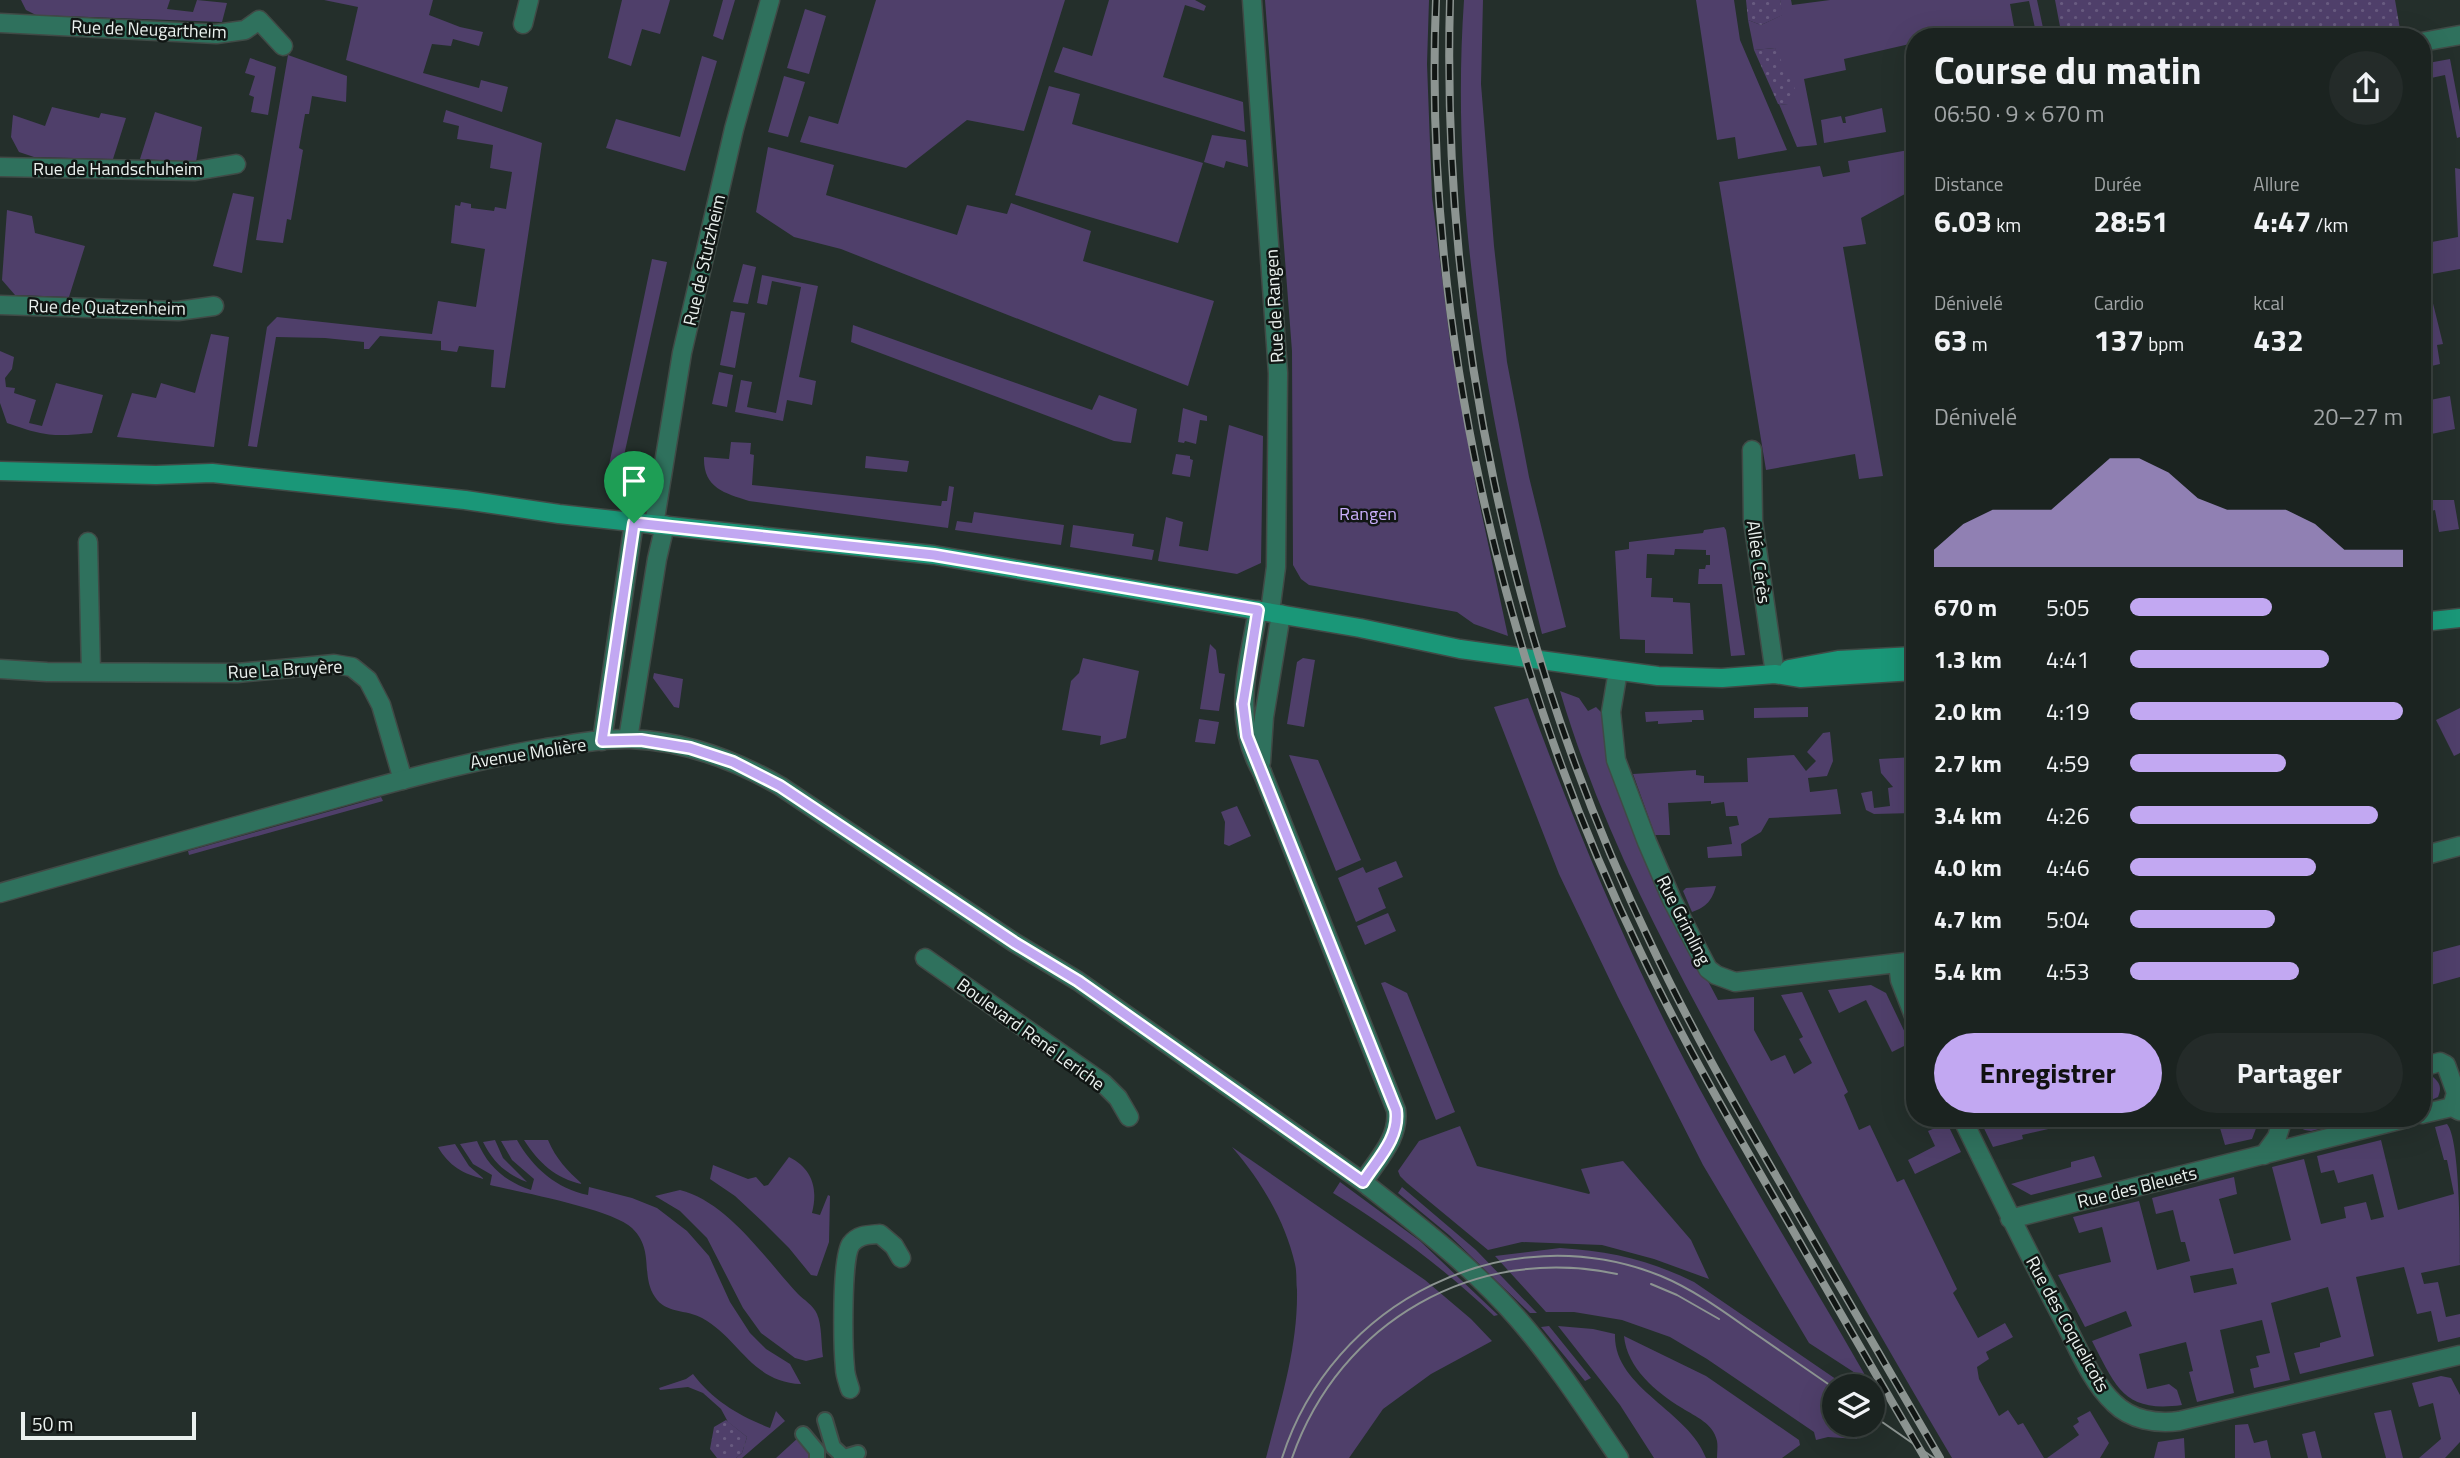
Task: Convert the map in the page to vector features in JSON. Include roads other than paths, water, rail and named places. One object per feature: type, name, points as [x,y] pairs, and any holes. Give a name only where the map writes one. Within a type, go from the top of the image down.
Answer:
[{"type":"main road","points":[[0,471],[156,475],[212,473],[934,555],[1422,639],[1498,657],[1618,671],[1692,678],[1775,674],[1801,677],[1906,671]]},
{"type":"main road","points":[[2431,621],[2460,618]]},
{"type":"main road","points":[[1775,674],[1838,660],[1906,656]]},
{"type":"street","points":[[523,24],[529,0]]},
{"type":"street","name":"Rue de Stutzheim","points":[[628,739],[657,559],[659,525],[682,353],[737,118],[770,0]]},
{"type":"street","name":"Rue de Rangen","points":[[1252,0],[1278,373],[1276,567],[1269,612],[1243,704],[1244,720],[1253,754],[1396,1110],[1398,1119],[1394,1136],[1363,1182]]},
{"type":"street","name":"Rue de Neugartheim","points":[[0,23],[216,34],[245,30],[259,20],[283,46]]},
{"type":"street","points":[[2431,40],[2460,35]]},
{"type":"street","name":"Rue de Handschuheim","points":[[0,167],[195,171],[236,164]]},
{"type":"street","name":"Rue de Quatzenheim","points":[[0,305],[178,311],[214,306]]},
{"type":"street","name":"Allée Cérès","points":[[1752,450],[1753,522],[1775,674]]},
{"type":"street","points":[[602,741],[634,523]]},
{"type":"street","points":[[88,542],[91,672]]},
{"type":"street","name":"Rue La Bruyère","points":[[0,669],[237,673],[334,664],[352,667],[368,680],[382,705],[403,779]]},
{"type":"street","name":"Rue Grimling","points":[[1618,671],[1611,712],[1616,760],[1667,889],[1708,969],[1735,982],[1906,962]]},
{"type":"street","name":"Avenue Molière","points":[[0,893],[479,760],[628,739],[676,745],[712,755],[751,770],[780,786],[1015,943],[1078,981],[1363,1182],[1447,1249],[1518,1319],[1550,1358],[1619,1458]]},
{"type":"street","points":[[2431,854],[2460,846]]},
{"type":"street","name":"Boulevard René Leriche","points":[[925,958],[1103,1083],[1118,1098],[1129,1117]]},
{"type":"street","points":[[1906,962],[1900,980],[1906,995]]},
{"type":"street","points":[[2431,1064],[2440,1062],[2446,1065],[2456,1093],[2456,1109],[2431,1113]]},
{"type":"street","name":"Rue des Coquelicots","points":[[1966,1127],[2010,1219],[2092,1375],[2115,1405],[2140,1418],[2154,1422],[2179,1421],[2457,1361]]},
{"type":"street","points":[[2264,1155],[2277,1137],[2280,1127]]},
{"type":"street","name":"Rue des Bleuets","points":[[2010,1219],[2372,1127]]},
{"type":"street","points":[[850,1389],[845,1369],[844,1307],[845,1263],[850,1245],[863,1235],[880,1234],[894,1246],[901,1258]]},
{"type":"street","points":[[803,1434],[817,1455],[844,1455],[825,1420]]},
{"type":"tram line","points":[[1282,1458],[1306,1403],[1341,1355],[1383,1315],[1432,1285],[1486,1265],[1543,1256],[1602,1260],[1661,1276],[1716,1306],[1822,1380]]},
{"type":"tram line","points":[[1292,1458],[1314,1410],[1343,1367],[1378,1332],[1419,1303],[1464,1283],[1513,1271],[1564,1268],[1617,1274]]},
{"type":"tram line","points":[[1651,1284],[1677,1295],[1719,1319]]},
{"type":"tram line","points":[[1885,1424],[1934,1458]]},
{"type":"railway","points":[[1436,0],[1435,121],[1443,243],[1458,366],[1481,488],[1511,609],[1548,727],[1591,841],[1673,1018],[1925,1458]]},
{"type":"railway","points":[[1450,0],[1450,122],[1458,243],[1473,364],[1495,484],[1524,603],[1559,719],[1602,833],[1681,1006],[1940,1458]]},
{"type":"park label","name":"Rangen","points":[[1368,513]]}]
